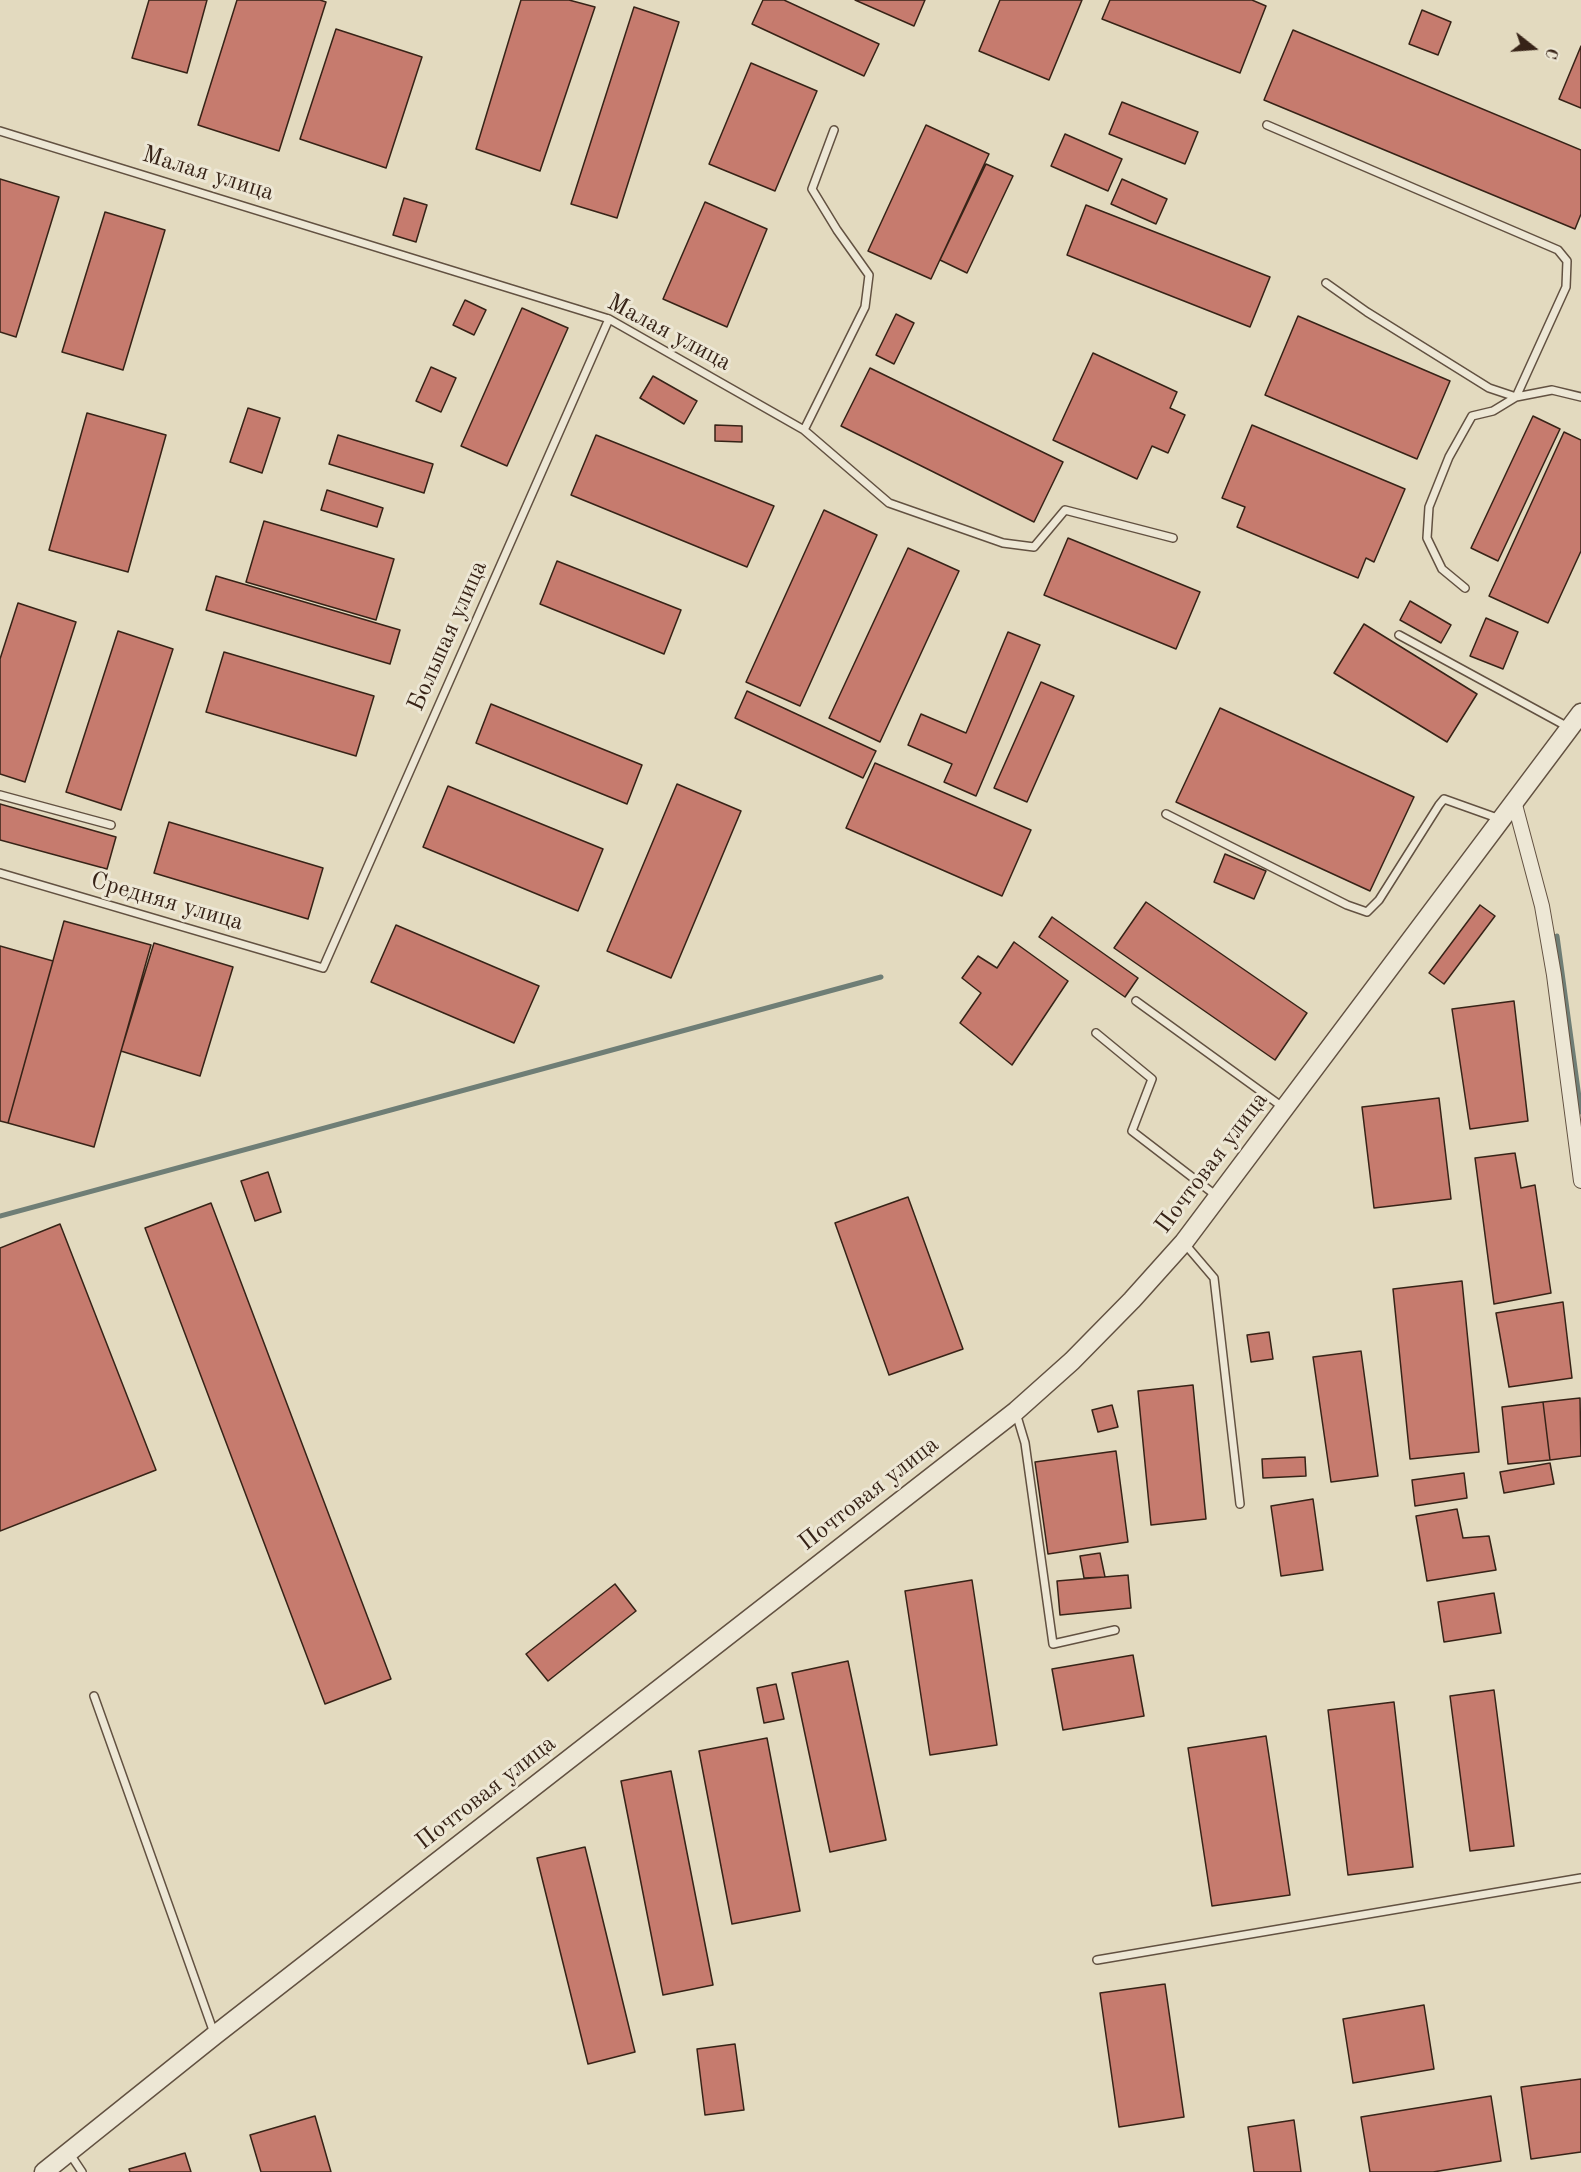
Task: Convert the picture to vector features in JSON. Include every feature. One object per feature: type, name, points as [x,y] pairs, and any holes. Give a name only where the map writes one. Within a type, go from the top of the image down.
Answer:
[{"type":"street","name":"Почтовая улица","points":[[44,2172],[215,2035],[1016,1411],[1072,1362],[1184,1242],[1575,720]]},
{"type":"street","points":[[1514,801],[1544,917],[1554,975],[1581,1181]]},
{"type":"lane","points":[[1266,125],[1558,250],[1568,261],[1566,287],[1516,397]]},
{"type":"lane","name":"Малая улица","points":[[0,130],[609,319],[804,430],[889,503],[1003,543],[1034,547],[1065,510],[1173,538]]},
{"type":"lane","points":[[804,430],[865,307],[869,275],[837,230],[812,189],[834,130]]},
{"type":"lane","points":[[1326,283],[1367,312],[1489,388],[1516,397]]},
{"type":"lane","name":"Большая улица","points":[[323,968],[609,319]]},
{"type":"lane","points":[[1465,588],[1443,569],[1427,537],[1429,507],[1449,458],[1472,416],[1493,411],[1516,397],[1552,390],[1581,397]]},
{"type":"lane","points":[[1399,635],[1575,720]]},
{"type":"lane","points":[[0,795],[111,825]]},
{"type":"lane","points":[[1166,814],[1347,905],[1366,912],[1379,900],[1444,799],[1500,819]]},
{"type":"lane","name":"Средняя улица","points":[[0,873],[323,968]]},
{"type":"lane","points":[[1136,1001],[1284,1108]]},
{"type":"lane","points":[[1095,1033],[1152,1079],[1132,1131],[1218,1197]]},
{"type":"lane","points":[[1184,1242],[1214,1278],[1240,1504]]},
{"type":"lane","points":[[1016,1411],[1025,1443],[1053,1644],[1115,1630]]},
{"type":"lane","points":[[94,1696],[215,2035]]},
{"type":"lane","points":[[1097,1960],[1581,1878]]},
{"type":"lane","points":[[69,2152],[82,2172]]},
{"type":"building","points":[[149,0],[207,0],[187,73],[132,58]]},
{"type":"building","points":[[237,0],[320,0],[326,2],[279,151],[198,125]]},
{"type":"building","points":[[521,0],[569,0],[595,7],[540,171],[476,149]]},
{"type":"building","points":[[763,0],[784,0],[879,44],[864,76],[752,24]]},
{"type":"building","points":[[855,0],[925,0],[914,26]]},
{"type":"building","points":[[1000,0],[1082,0],[1049,80],[979,51]]},
{"type":"building","points":[[1110,0],[1252,0],[1266,6],[1240,73],[1102,19]]},
{"type":"building","points":[[634,7],[679,22],[617,218],[571,204]]},
{"type":"building","points":[[1422,10],[1451,22],[1438,55],[1409,44]]},
{"type":"building","points":[[336,29],[422,57],[386,168],[300,139]]},
{"type":"building","points":[[1293,30],[1581,150],[1581,214],[1575,229],[1264,100]]},
{"type":"building","points":[[1581,46],[1581,108],[1559,99]]},
{"type":"building","points":[[751,63],[817,91],[775,191],[709,164]]},
{"type":"building","points":[[1122,102],[1198,132],[1185,164],[1109,134]]},
{"type":"building","points":[[926,125],[989,154],[931,279],[868,251]]},
{"type":"building","points":[[1065,134],[1122,159],[1108,191],[1051,166]]},
{"type":"building","points":[[986,164],[1013,176],[967,273],[940,260]]},
{"type":"building","points":[[0,179],[59,197],[16,337],[0,332]]},
{"type":"building","points":[[1122,179],[1167,199],[1156,224],[1111,204]]},
{"type":"building","points":[[404,198],[427,205],[416,242],[393,235]]},
{"type":"building","points":[[705,202],[767,229],[727,327],[663,299]]},
{"type":"building","points":[[1086,205],[1270,277],[1250,327],[1067,255]]},
{"type":"building","points":[[105,212],[165,230],[123,370],[62,352]]},
{"type":"building","points":[[465,300],[486,310],[474,335],[453,325]]},
{"type":"building","points":[[522,308],[568,328],[507,466],[461,446]]},
{"type":"building","points":[[896,314],[914,323],[894,364],[876,355]]},
{"type":"building","points":[[1298,316],[1450,381],[1417,459],[1265,395]]},
{"type":"building","points":[[1093,353],[1177,392],[1170,408],[1185,415],[1168,453],[1152,446],[1137,479],[1053,440]]},
{"type":"building","points":[[431,367],[456,378],[441,412],[416,401]]},
{"type":"building","points":[[870,368],[1063,462],[1034,522],[841,426]]},
{"type":"building","points":[[653,376],[697,401],[684,424],[640,398]]},
{"type":"building","points":[[248,408],[280,418],[262,473],[230,462]]},
{"type":"building","points":[[87,413],[166,435],[128,572],[49,550]]},
{"type":"building","points":[[1533,416],[1560,429],[1498,561],[1471,548]]},
{"type":"building","points":[[715,425],[742,426],[742,442],[715,441]]},
{"type":"building","points":[[1252,425],[1405,489],[1374,562],[1366,558],[1358,578],[1237,527],[1245,507],[1222,498]]},
{"type":"building","points":[[1564,432],[1581,440],[1581,551],[1548,623],[1489,596]]},
{"type":"building","points":[[338,435],[433,464],[424,493],[329,464]]},
{"type":"building","points":[[596,435],[774,506],[747,567],[571,495]]},
{"type":"building","points":[[327,490],[383,508],[377,527],[321,510]]},
{"type":"building","points":[[824,510],[877,535],[800,706],[746,682]]},
{"type":"building","points":[[264,521],[394,559],[376,620],[246,582]]},
{"type":"building","points":[[1068,538],[1200,592],[1176,649],[1044,595]]},
{"type":"building","points":[[908,548],[959,571],[880,742],[829,718]]},
{"type":"building","points":[[557,561],[681,610],[664,654],[540,604]]},
{"type":"building","points":[[216,576],[400,630],[390,664],[206,610]]},
{"type":"building","points":[[1410,601],[1451,625],[1441,643],[1400,620]]},
{"type":"building","points":[[18,603],[76,622],[25,782],[0,774],[0,659]]},
{"type":"building","points":[[1486,618],[1518,632],[1503,669],[1470,656]]},
{"type":"building","points":[[1364,624],[1477,694],[1447,742],[1334,673]]},
{"type":"building","points":[[118,631],[173,649],[121,810],[66,792]]},
{"type":"building","points":[[1008,632],[1040,645],[976,796],[944,782],[952,764],[908,745],[921,714],[966,733]]},
{"type":"building","points":[[224,652],[374,696],[356,756],[206,712]]},
{"type":"building","points":[[1041,682],[1074,696],[1027,802],[994,788]]},
{"type":"building","points":[[747,691],[876,751],[863,778],[735,718]]},
{"type":"building","points":[[491,704],[642,765],[627,804],[476,743]]},
{"type":"building","points":[[1220,708],[1414,797],[1370,891],[1176,802]]},
{"type":"building","points":[[875,763],[1031,830],[1002,896],[846,828]]},
{"type":"building","points":[[677,784],[741,811],[671,978],[607,951]]},
{"type":"building","points":[[448,786],[603,849],[578,911],[423,847]]},
{"type":"building","points":[[0,804],[116,837],[107,869],[0,840]]},
{"type":"building","points":[[169,822],[323,868],[308,919],[154,873]]},
{"type":"building","points":[[1225,854],[1266,871],[1254,899],[1214,882]]},
{"type":"building","points":[[1146,902],[1307,1013],[1275,1060],[1114,948]]},
{"type":"building","points":[[1480,905],[1495,916],[1444,984],[1429,973]]},
{"type":"building","points":[[1052,917],[1138,978],[1125,997],[1039,937]]},
{"type":"building","points":[[64,921],[151,945],[94,1147],[8,1123]]},
{"type":"building","points":[[396,925],[539,986],[514,1043],[371,982]]},
{"type":"building","points":[[1014,942],[1068,981],[1012,1065],[960,1023],[981,993],[962,978],[978,956],[997,968]]},
{"type":"building","points":[[154,943],[233,967],[200,1076],[121,1051]]},
{"type":"building","points":[[0,946],[53,961],[8,1123],[0,1121]]},
{"type":"building","points":[[1514,1001],[1528,1121],[1470,1129],[1452,1009]]},
{"type":"building","points":[[1439,1098],[1451,1199],[1374,1208],[1362,1107]]},
{"type":"building","points":[[1515,1153],[1521,1188],[1535,1185],[1551,1293],[1494,1304],[1475,1158]]},
{"type":"building","points":[[268,1172],[281,1212],[255,1221],[241,1181]]},
{"type":"building","points":[[908,1197],[963,1349],[889,1375],[835,1223]]},
{"type":"building","points":[[211,1203],[391,1679],[325,1704],[145,1228]]},
{"type":"building","points":[[60,1224],[156,1470],[0,1531],[0,1248]]},
{"type":"building","points":[[1462,1281],[1479,1452],[1410,1459],[1393,1289]]},
{"type":"building","points":[[1563,1302],[1572,1378],[1509,1387],[1496,1313]]},
{"type":"building","points":[[1269,1332],[1273,1359],[1251,1362],[1247,1335]]},
{"type":"building","points":[[1361,1351],[1378,1476],[1331,1482],[1313,1357]]},
{"type":"building","points":[[1193,1385],[1206,1519],[1151,1525],[1138,1391]]},
{"type":"building","points":[[1580,1398],[1581,1456],[1550,1460],[1543,1402]]},
{"type":"building","points":[[1543,1402],[1550,1460],[1508,1464],[1502,1407]]},
{"type":"building","points":[[1112,1405],[1118,1427],[1098,1432],[1092,1410]]},
{"type":"building","points":[[1116,1451],[1128,1542],[1048,1554],[1035,1462]]},
{"type":"building","points":[[1305,1457],[1306,1476],[1263,1478],[1262,1459]]},
{"type":"building","points":[[1550,1463],[1554,1484],[1504,1493],[1500,1472]]},
{"type":"building","points":[[1464,1473],[1467,1498],[1415,1506],[1412,1480]]},
{"type":"building","points":[[1313,1499],[1323,1570],[1281,1576],[1271,1506]]},
{"type":"building","points":[[1457,1509],[1463,1538],[1489,1536],[1496,1570],[1427,1581],[1416,1516]]},
{"type":"building","points":[[1100,1553],[1105,1577],[1084,1578],[1080,1556]]},
{"type":"building","points":[[1128,1575],[1131,1608],[1060,1615],[1057,1581]]},
{"type":"building","points":[[972,1580],[997,1745],[930,1755],[905,1591]]},
{"type":"building","points":[[615,1584],[636,1611],[548,1681],[526,1654]]},
{"type":"building","points":[[1494,1593],[1501,1633],[1444,1642],[1438,1602]]},
{"type":"building","points":[[1133,1655],[1144,1716],[1063,1730],[1052,1669]]},
{"type":"building","points":[[848,1661],[886,1840],[830,1852],[792,1673]]},
{"type":"building","points":[[776,1684],[784,1719],[764,1723],[757,1688]]},
{"type":"building","points":[[1494,1690],[1514,1846],[1470,1851],[1450,1696]]},
{"type":"building","points":[[1394,1702],[1413,1867],[1348,1875],[1328,1710]]},
{"type":"building","points":[[1266,1736],[1290,1895],[1212,1906],[1188,1748]]},
{"type":"building","points":[[767,1738],[800,1911],[732,1924],[699,1751]]},
{"type":"building","points":[[671,1771],[713,1985],[663,1995],[621,1781]]},
{"type":"building","points":[[585,1847],[635,2052],[588,2064],[537,1858]]},
{"type":"building","points":[[1165,1984],[1184,2117],[1119,2127],[1100,1993]]},
{"type":"building","points":[[1424,2005],[1434,2069],[1353,2083],[1343,2019]]},
{"type":"building","points":[[735,2044],[744,2110],[705,2115],[697,2049]]},
{"type":"building","points":[[1581,2079],[1581,2152],[1531,2159],[1521,2087]]},
{"type":"building","points":[[1491,2096],[1501,2161],[1433,2172],[1370,2172],[1361,2117]]},
{"type":"building","points":[[315,2116],[331,2172],[261,2172],[250,2135]]},
{"type":"building","points":[[1294,2120],[1301,2172],[1254,2172],[1248,2127]]},
{"type":"building","points":[[185,2153],[191,2172],[130,2172],[129,2169]]},
{"type":"waterway","points":[[1557,936],[1581,1112]]},
{"type":"waterway","points":[[0,1216],[881,977]]}]
